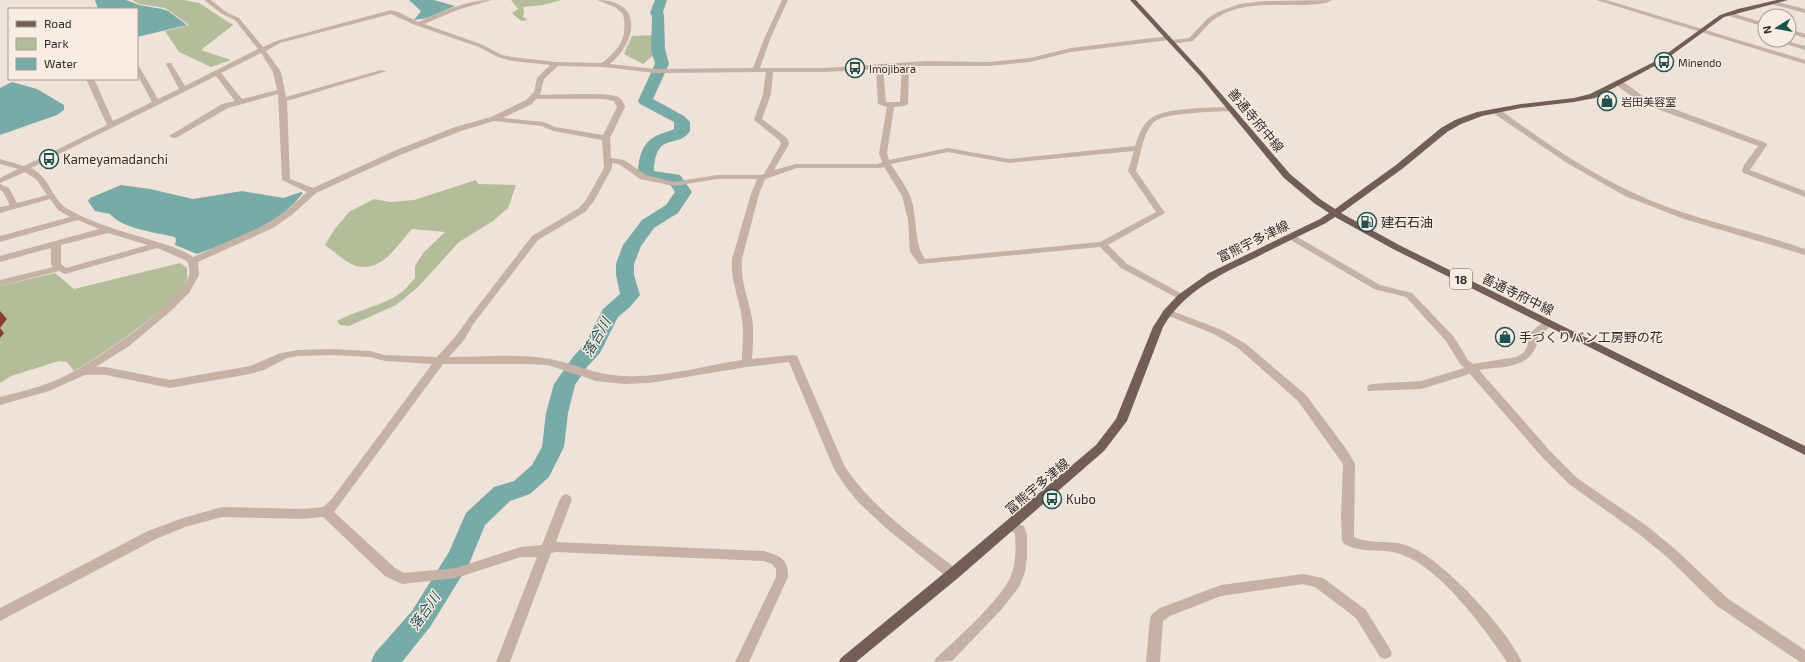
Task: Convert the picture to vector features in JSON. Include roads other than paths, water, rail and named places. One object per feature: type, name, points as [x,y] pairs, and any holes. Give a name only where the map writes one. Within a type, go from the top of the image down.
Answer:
[{"type":"main road","name":"善通寺府中線","points":[[1133,0],[1171,40],[1287,176],[1317,201],[1376,237],[1805,451]]},
{"type":"main road","name":"富熊宇多津線","points":[[846,662],[1087,461],[1111,436],[1121,421],[1158,327],[1167,312],[1181,297],[1212,275],[1323,221],[1400,167],[1444,130],[1458,122],[1480,114],[1521,106],[1583,98],[1619,83],[1660,61],[1702,32],[1716,20],[1728,14],[1785,0]]},
{"type":"street","points":[[207,0],[224,13],[237,19],[262,50],[277,72],[283,100],[286,180],[313,191]]},
{"type":"street","points":[[417,24],[458,8],[489,0]]},
{"type":"street","points":[[600,0],[618,6],[626,13],[629,29],[623,49],[604,65]]},
{"type":"street","points":[[756,71],[767,39],[785,0]]},
{"type":"street","points":[[0,181],[278,42],[391,12],[417,24],[481,46],[500,56],[556,64],[604,65],[656,71],[770,71],[825,70],[906,64],[988,64],[1030,60],[1071,50],[1171,40],[1191,40],[1200,28],[1208,21],[1239,2],[1312,3],[1329,0]]},
{"type":"street","points":[[1599,0],[1805,62]]},
{"type":"street","points":[[1773,3],[1805,11]]},
{"type":"street","points":[[1728,14],[1757,22]]},
{"type":"street","points":[[1795,59],[1805,50]]},
{"type":"street","points":[[169,64],[183,89]]},
{"type":"street","points":[[193,261],[270,226],[290,212],[313,191],[397,153],[458,129],[494,119],[529,102],[535,97],[541,78],[556,64]]},
{"type":"street","points":[[879,67],[882,104],[904,104],[906,64]]},
{"type":"street","points":[[138,70],[156,102]]},
{"type":"street","points":[[283,100],[382,70]]},
{"type":"street","points":[[747,363],[747,314],[736,279],[736,269],[754,194],[786,144],[784,140],[758,120],[767,94],[770,71]]},
{"type":"street","points":[[217,72],[240,102]]},
{"type":"street","points":[[90,80],[111,125]]},
{"type":"street","points":[[1619,83],[1644,101],[1763,145],[1760,153],[1746,167],[1746,171],[1805,194]]},
{"type":"street","points":[[173,136],[226,106],[281,91]]},
{"type":"street","points":[[0,616],[152,535],[183,523],[222,512],[302,514],[326,512],[335,503],[440,361],[535,238],[582,210],[590,201],[608,168],[606,138],[621,108],[620,103],[616,98],[535,97]]},
{"type":"street","points":[[891,105],[883,154],[886,163],[906,196],[912,220],[915,252],[922,262],[1102,244],[1161,213],[1132,171],[1147,128],[1155,118],[1187,112],[1230,109]]},
{"type":"street","points":[[1496,111],[1569,162],[1621,191],[1650,204],[1805,252]]},
{"type":"street","points":[[494,119],[544,124],[553,129],[606,138]]},
{"type":"street","points":[[608,160],[621,162],[634,172],[644,177],[677,183],[717,176],[765,176],[796,166],[879,166],[886,163],[948,150],[1009,161],[1139,148]]},
{"type":"street","points":[[0,161],[25,169],[38,176],[58,205],[78,217],[107,230],[178,252],[193,261],[196,268],[195,274],[183,293],[141,333],[71,378],[36,392],[0,401]]},
{"type":"street","points":[[0,187],[6,190],[15,206]]},
{"type":"street","points":[[0,210],[52,196]]},
{"type":"street","points":[[0,239],[78,217]]},
{"type":"street","points":[[0,259],[107,230]]},
{"type":"street","points":[[1292,237],[1378,287],[1409,295],[1450,339],[1464,362],[1472,368],[1546,454],[1573,481],[1643,530],[1672,553],[1722,602],[1805,658]]},
{"type":"street","points":[[56,244],[56,265],[65,271],[156,246]]},
{"type":"street","points":[[1102,244],[1117,261],[1124,266],[1181,297]]},
{"type":"street","points":[[0,283],[61,268]]},
{"type":"street","points":[[1167,312],[1218,332],[1242,346],[1302,398],[1343,453],[1349,464],[1346,517],[1348,540],[1356,545],[1394,547],[1410,551],[1432,566],[1477,612],[1504,645],[1515,662]]},
{"type":"street","points":[[1372,388],[1422,385],[1460,374],[1472,368],[1519,360],[1526,355],[1532,346],[1534,335],[1548,323]]},
{"type":"street","points":[[83,371],[106,371],[170,384],[250,370],[285,355],[298,353],[370,354],[385,358],[440,361],[526,360],[549,362],[596,377],[636,380],[747,363],[793,358],[840,469],[848,484],[868,505],[953,574]]},
{"type":"street","points":[[503,662],[566,499]]},
{"type":"street","points":[[326,512],[390,572],[402,579],[456,573],[522,552],[535,552],[556,547],[764,556],[776,560],[782,567],[782,577],[742,662]]},
{"type":"street","points":[[941,662],[954,651],[998,604],[1014,584],[1018,573],[1022,537],[1020,530],[1010,526]]},
{"type":"street","points":[[1154,662],[1157,618],[1165,612],[1221,590],[1253,587],[1275,582],[1303,579],[1318,582],[1361,614],[1385,653]]},
{"type":"water","points":[[95,0],[126,0],[139,5],[168,11],[187,25],[138,37],[138,8],[98,8]]},
{"type":"water","points":[[409,0],[434,0],[455,6],[427,18],[414,20],[421,11]]},
{"type":"water","points":[[12,82],[37,89],[64,105],[64,110],[57,115],[0,135],[0,88]]},
{"type":"water","points":[[121,185],[150,189],[193,199],[242,191],[283,198],[301,192],[303,193],[286,211],[263,226],[219,246],[197,254],[175,245],[175,237],[149,232],[122,223],[110,214],[95,211],[88,201],[90,198]]},
{"type":"waterway","name":"落合川","points":[[385,662],[421,619],[460,557],[475,520],[502,494],[522,488],[541,471],[553,447],[557,413],[565,384],[580,362],[593,348],[610,313],[623,303],[630,295],[630,290],[625,275],[625,264],[632,245],[648,224],[672,209],[684,192],[674,179],[646,175],[648,157],[652,147],[661,139],[682,131],[682,122],[679,119],[645,101],[662,64],[658,49],[658,15],[656,13],[661,0]]},
{"type":"place","name":"Minendo","points":[[1664,62]]},
{"type":"place","name":"Imojibara","points":[[855,68]]},
{"type":"place","name":"岩田美容室","points":[[1607,101]]},
{"type":"place","name":"Kameyamadanchi","points":[[49,159]]},
{"type":"place","name":"建石石油","points":[[1367,222]]},
{"type":"place","name":"手づくりパン工房野の花","points":[[1505,337]]},
{"type":"place","name":"Kubo","points":[[1052,499]]}]
